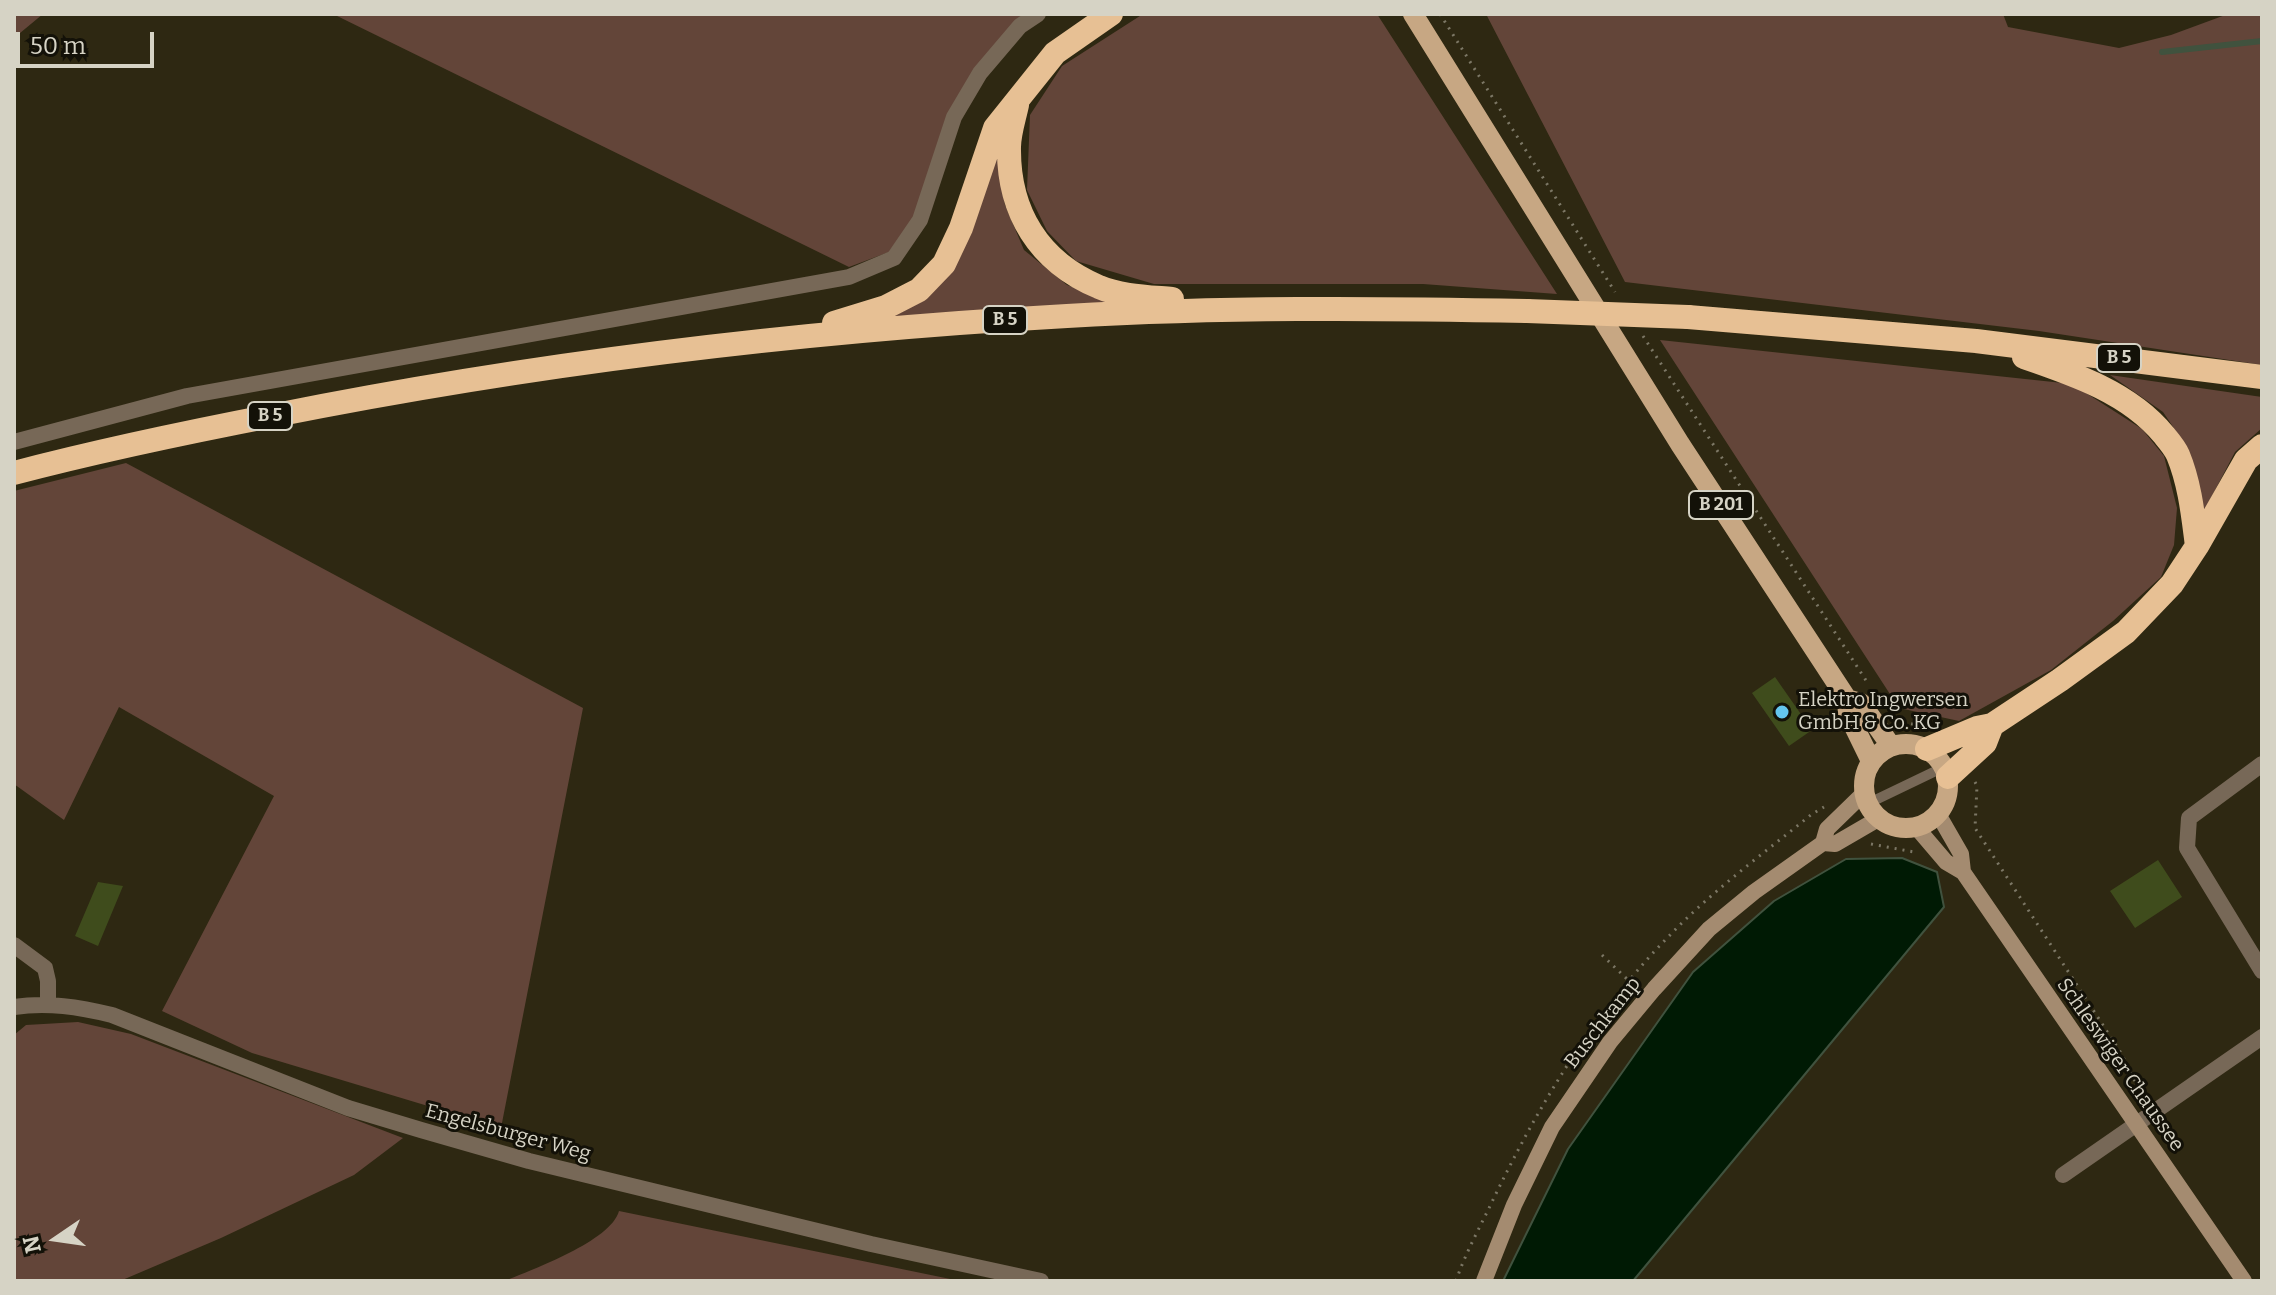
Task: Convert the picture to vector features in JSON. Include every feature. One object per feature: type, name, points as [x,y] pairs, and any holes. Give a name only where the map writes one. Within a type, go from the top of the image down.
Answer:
[{"type":"highway","points":[[758,342],[856,317],[886,307],[919,290],[944,264],[961,228],[995,128],[1055,53],[1111,14]]},
{"type":"highway","points":[[1019,98],[1009,145],[1013,192],[1035,240],[1063,268],[1101,289],[1253,309]]},
{"type":"highway","name":"B 5","points":[[14,473],[150,440],[346,401],[529,370],[867,331],[1067,316],[1253,309],[1527,311],[1688,317],[1976,341],[2262,377]]},
{"type":"highway","points":[[1976,341],[2080,377],[2113,394],[2150,419],[2177,452],[2190,492],[2197,546]]},
{"type":"highway","points":[[1937,744],[1992,725],[2126,632],[2172,584],[2246,460],[2262,446]]},
{"type":"highway","points":[[1952,769],[1985,743],[1992,725]]},
{"type":"main road","name":"B 201","points":[[1413,14],[1647,391],[1847,699],[1848,714],[1871,761]]},
{"type":"main road","name":"B 201","points":[[1847,699],[1861,703],[1891,746]]},
{"type":"main road","points":[[1903,743],[1937,744],[1937,757],[1952,769],[1945,803],[1928,823],[1917,828],[1890,826],[1870,805],[1865,772],[1871,761],[1891,746],[1903,743]]},
{"type":"street","points":[[14,442],[187,396],[849,277],[894,258],[920,220],[954,117],[980,73],[1020,26],[1038,14]]},
{"type":"street","points":[[2262,764],[2189,818],[2187,848],[2262,971]]},
{"type":"street","name":"Buschkamp","points":[[1484,1281],[1514,1205],[1552,1127],[1610,1042],[1709,929],[1754,892],[1823,843],[1827,829],[1870,805]]},
{"type":"street","name":"Buschkamp","points":[[1823,843],[1835,844],[1870,805]]},
{"type":"street","name":"Schleswiger Chaussee","points":[[1938,814],[1961,854],[1963,872]]},
{"type":"street","name":"Schleswiger Chaussee","points":[[1917,828],[1946,862],[1963,872],[2244,1281]]},
{"type":"street","points":[[14,945],[45,968],[48,1004]]},
{"type":"street","name":"Engelsburger Weg","points":[[14,1007],[48,1004],[112,1015],[348,1108],[529,1161],[871,1244],[1041,1281]]},
{"type":"street","points":[[2063,1175],[2262,1037]]},
{"type":"lane","points":[[1870,805],[1952,769]]},
{"type":"path","points":[[1440,14],[1614,291]]},
{"type":"path","points":[[1640,330],[1871,687]]},
{"type":"path","points":[[1888,714],[1902,722],[1936,728],[1937,744]]},
{"type":"path","points":[[1952,769],[1977,786],[1975,828],[2121,1053],[2151,1113]]},
{"type":"path","points":[[1602,955],[1647,998]]},
{"type":"shaded area","points":[[14,14],[43,14],[14,38]]},
{"type":"shaded area","points":[[333,14],[1024,14],[974,69],[914,217],[889,252],[849,267]]},
{"type":"shaded area","points":[[1143,14],[1377,14],[1557,294],[1423,284],[1154,284],[1076,261],[1047,231],[1027,190],[1030,115],[1062,66]]},
{"type":"shaded area","points":[[1486,14],[2003,14],[2008,27],[2119,48],[2171,35],[2228,14],[2262,14],[2262,365],[2039,331],[1625,282]]},
{"type":"shaded area","points":[[997,154],[1005,205],[1024,250],[1067,285],[1120,303],[888,319],[933,289]]},
{"type":"shaded area","points":[[1660,340],[2072,384],[2142,429],[2164,456],[2177,508],[2174,545],[2161,577],[2113,621],[2051,670],[1959,721],[1899,708]]},
{"type":"shaded area","points":[[2110,375],[2262,397],[2262,428],[2235,452],[2201,517],[2188,449],[2163,412]]},
{"type":"shaded area","points":[[126,463],[583,708],[501,1128],[252,1053],[162,1011],[274,796],[119,707],[64,820],[14,784],[14,491]]},
{"type":"shaded area","points":[[1902,858],[1937,872],[1944,907],[1633,1281],[1503,1281],[1568,1149],[1693,972],[1774,901],[1846,859]]},
{"type":"shaded area","points":[[78,1022],[131,1034],[403,1138],[354,1175],[221,1238],[120,1281],[14,1281],[14,1035],[26,1025]]},
{"type":"shaded area","points":[[619,1211],[960,1281],[505,1281],[587,1243],[613,1222]]},
{"type":"building","name":"Elektro Ingwersen GmbH & Co. KG","points":[[1775,677],[1812,730],[1789,746],[1752,693]]},
{"type":"building","points":[[2158,860],[2182,897],[2135,928],[2110,891]]},
{"type":"building","points":[[98,882],[123,886],[98,946],[75,936]]},
{"type":"waterway","points":[[2162,52],[2262,41]]},
{"type":"place","name":"Elektro Ingwersen GmbH & Co. KG","points":[[1782,712]]}]
